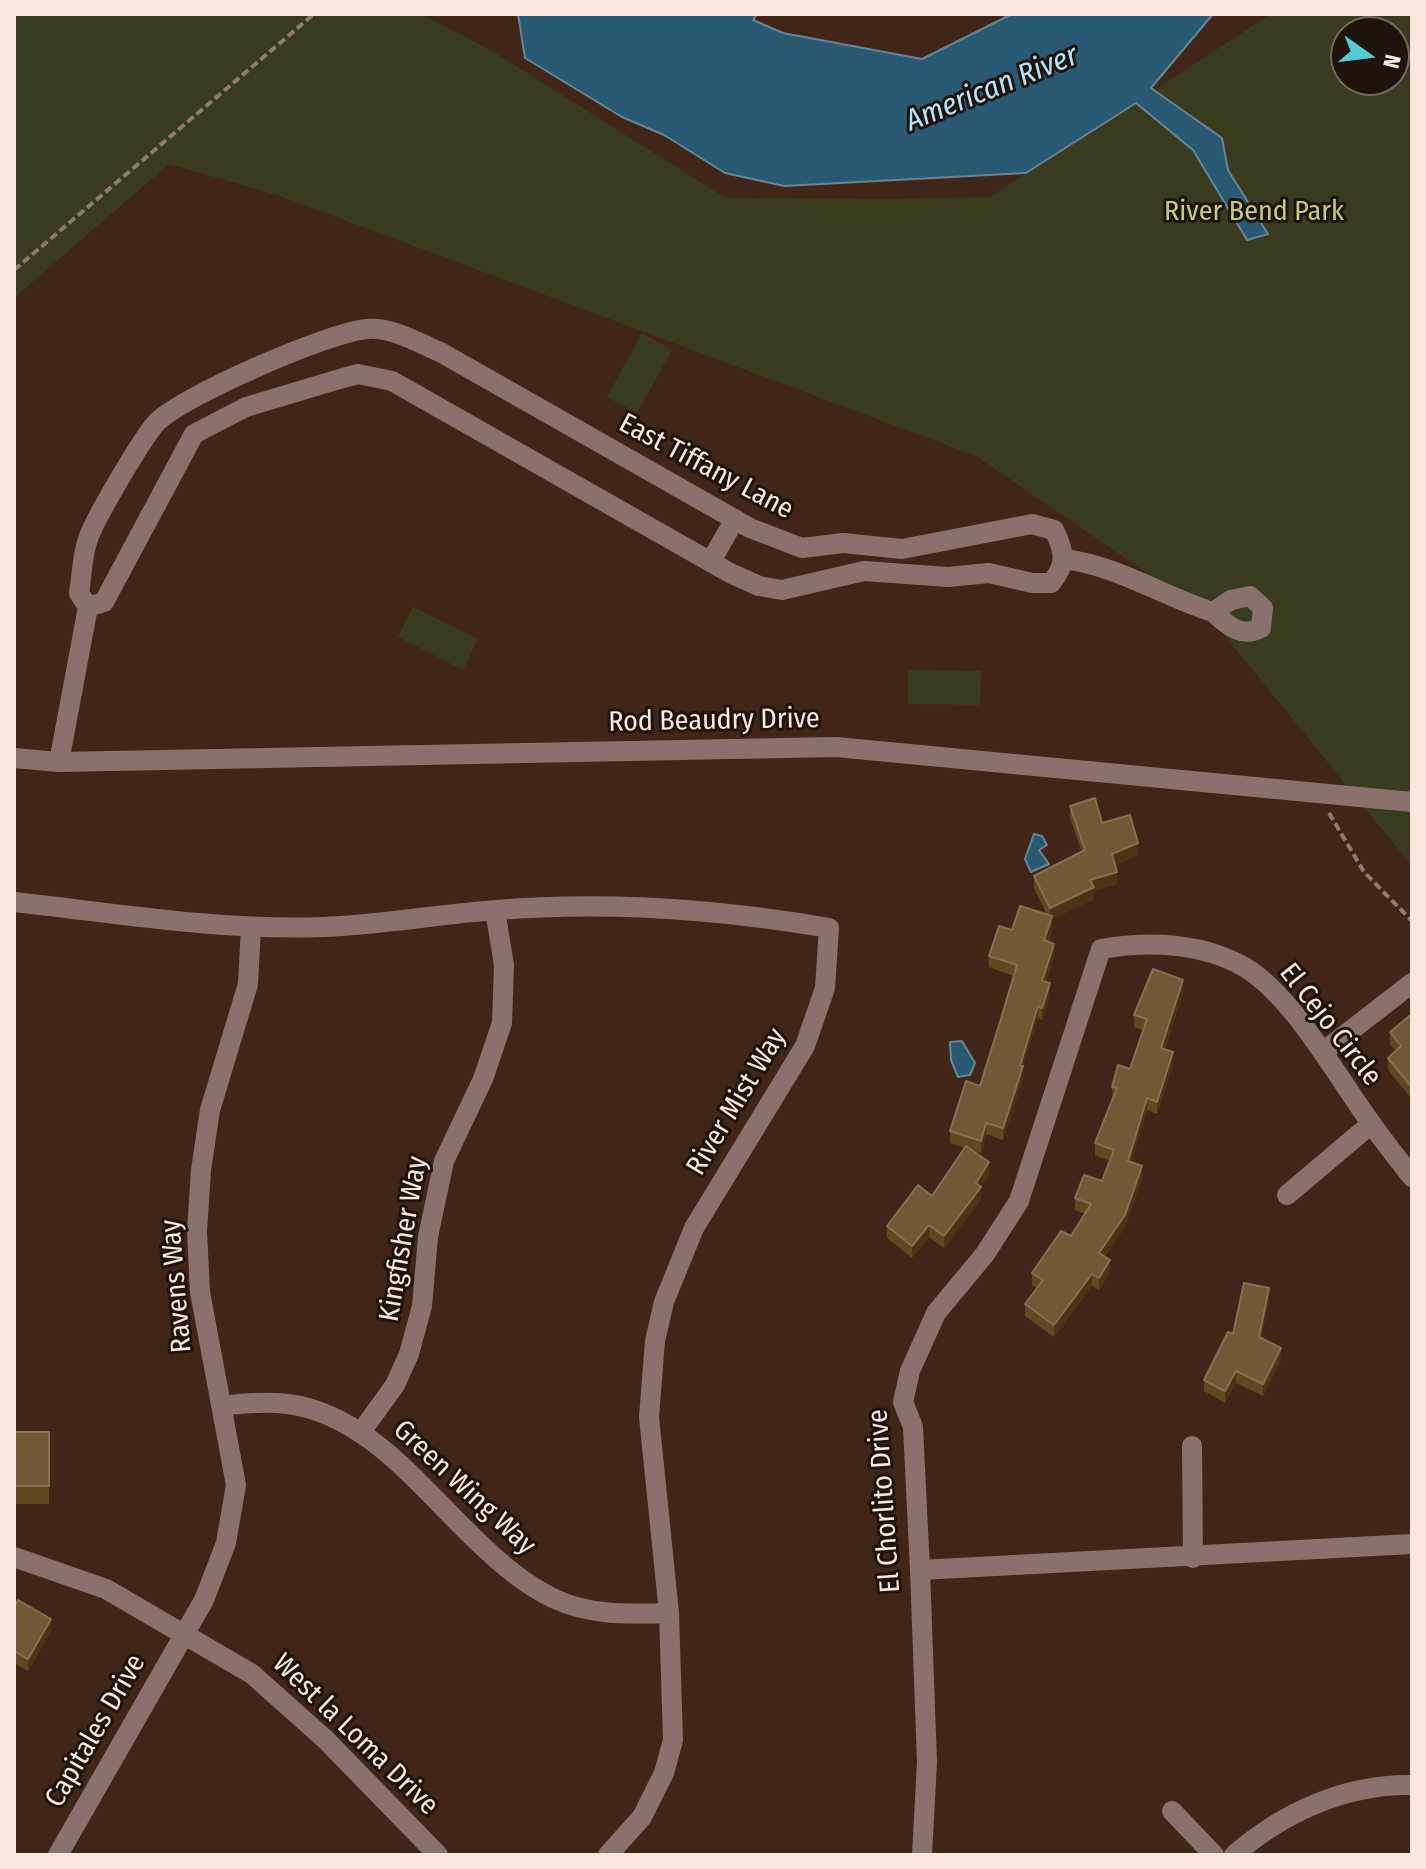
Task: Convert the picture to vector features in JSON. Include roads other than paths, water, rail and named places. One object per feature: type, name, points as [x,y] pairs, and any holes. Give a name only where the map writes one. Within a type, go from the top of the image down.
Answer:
[{"type":"street","name":"East Tiffany Lane","points":[[59,762],[88,607],[79,593],[87,539],[155,425],[176,406],[238,375],[336,336],[367,329],[394,332],[442,353],[735,519],[802,548],[843,543],[902,549],[1032,524],[1054,530],[1064,559]]},
{"type":"street","points":[[88,607],[104,602],[194,434],[246,407],[358,374],[392,381],[759,586],[782,590],[864,571],[948,577],[989,573],[1032,583],[1051,583],[1063,569],[1064,559],[1109,567],[1178,601],[1213,612]]},
{"type":"street","points":[[711,561],[735,519]]},
{"type":"street","name":"Rod Beaudry Drive","points":[[14,758],[59,762],[836,747],[1412,802]]},
{"type":"street","name":"River Mist Way","points":[[14,902],[251,927],[373,924],[495,910],[641,907],[770,918],[829,928],[825,988],[805,1046],[694,1228],[664,1302],[655,1341],[649,1417],[669,1613],[673,1740],[664,1773],[642,1817],[608,1855]]},
{"type":"street","name":"Kingfisher Way","points":[[361,1432],[395,1385],[409,1354],[422,1306],[428,1237],[444,1161],[498,1037],[505,995],[495,910]]},
{"type":"street","name":"Ravens Way","points":[[184,1634],[217,1572],[232,1517],[236,1485],[200,1292],[197,1231],[201,1170],[210,1110],[248,984],[251,927]]},
{"type":"street","name":"El Cejo Circle","points":[[1101,949],[1156,943],[1185,946],[1240,965],[1274,993],[1323,1052],[1371,1124],[1412,1177]]},
{"type":"street","name":"El Chorlito Drive","points":[[922,1855],[927,1762],[920,1570],[913,1427],[903,1402],[910,1371],[936,1313],[985,1254],[1019,1201],[1031,1172],[1101,949]]},
{"type":"street","points":[[1323,1052],[1412,983]]},
{"type":"street","name":"El Cejo Circle","points":[[1287,1195],[1371,1124]]},
{"type":"street","name":"Green Wing Way","points":[[221,1406],[289,1404],[333,1417],[361,1432],[528,1584],[556,1600],[588,1610],[619,1614],[669,1613]]},
{"type":"street","points":[[1192,1446],[1193,1558]]},
{"type":"street","points":[[920,1570],[1193,1558],[1412,1544]]},
{"type":"street","name":"West la Loma Drive","points":[[14,1557],[106,1589],[252,1674],[290,1706],[436,1854]]},
{"type":"street","name":"Capitales Drive","points":[[58,1855],[184,1634]]},
{"type":"street","points":[[1234,1855],[1302,1808],[1368,1788],[1412,1785]]},
{"type":"street","points":[[1172,1811],[1214,1855]]},
{"type":"water","name":"American River","points":[[518,14],[757,14],[753,20],[783,33],[922,59],[1012,14],[1213,14],[1151,88],[1222,138],[1228,170],[1268,234],[1247,240],[1193,150],[1136,103],[1026,173],[784,186],[725,173],[664,135],[622,117],[525,58]]},
{"type":"water","points":[[1034,834],[1042,836],[1047,845],[1039,850],[1049,864],[1031,872],[1025,859]]},
{"type":"water","points":[[962,1041],[975,1063],[970,1075],[958,1077],[951,1060],[950,1042]]},
{"type":"park label","name":"River Bend Park","points":[[1254,212]]}]
